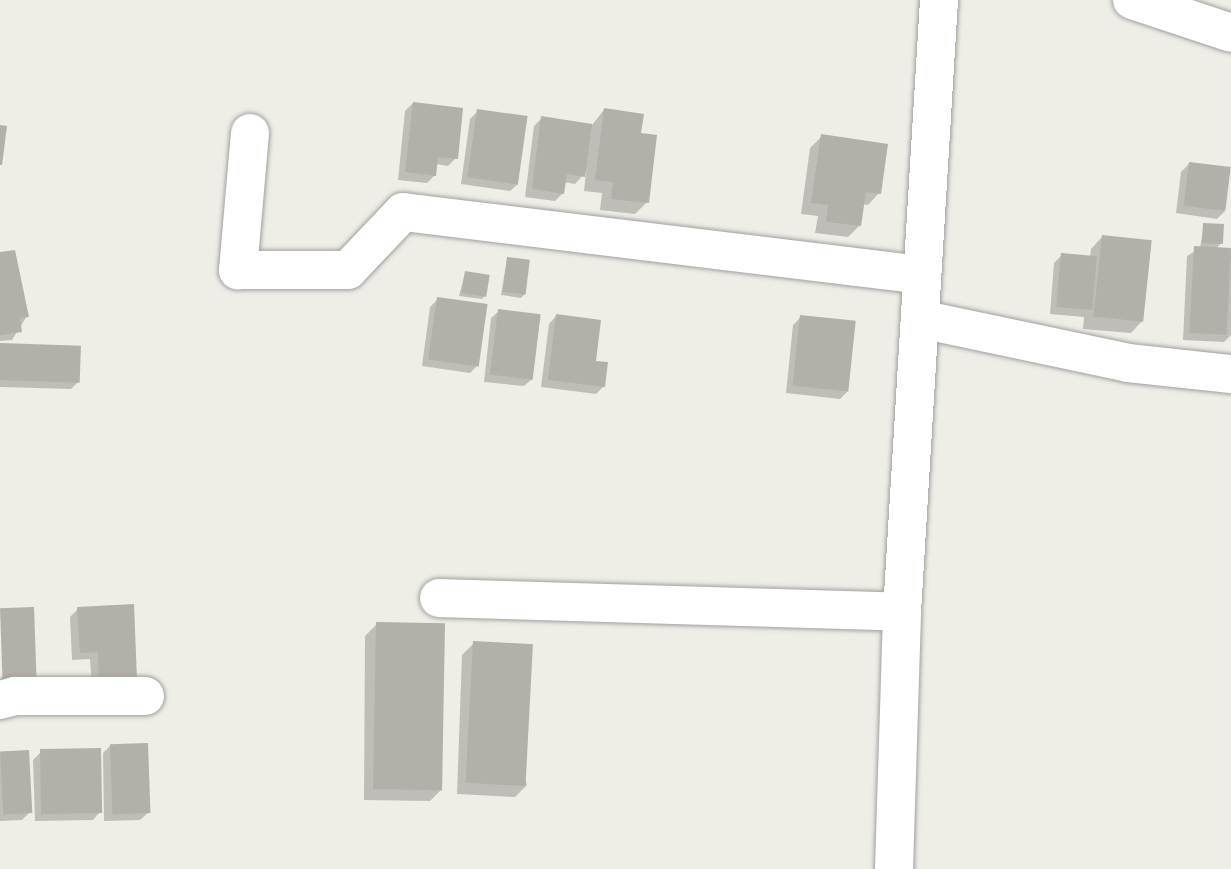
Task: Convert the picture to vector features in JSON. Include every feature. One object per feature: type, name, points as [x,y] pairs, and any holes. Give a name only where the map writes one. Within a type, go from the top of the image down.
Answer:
[{"type":"street","points":[[894,869],[902,612],[939,0]]},
{"type":"street","points":[[1132,0],[1231,33]]},
{"type":"street","points":[[250,133],[238,270],[348,270],[403,212],[922,275]]},
{"type":"street","points":[[920,320],[1128,362],[1231,374]]},
{"type":"street","points":[[439,597],[902,612]]},
{"type":"street","points":[[0,701],[15,696],[145,695]]},
{"type":"building","points":[[413,102],[463,108],[458,159],[438,157],[436,176],[405,172]]},
{"type":"building","points":[[604,108],[644,114],[641,133],[657,135],[649,203],[611,199],[613,182],[595,180]]},
{"type":"building","points":[[477,109],[528,116],[518,184],[467,177]]},
{"type":"building","points":[[541,116],[592,124],[585,177],[567,174],[564,194],[532,189]]},
{"type":"building","points":[[0,125],[7,126],[2,165],[0,165]]},
{"type":"building","points":[[821,134],[888,144],[881,194],[866,192],[861,226],[826,222],[828,205],[811,203]]},
{"type":"building","points":[[1189,162],[1231,167],[1225,211],[1184,206]]},
{"type":"building","points":[[1203,223],[1224,224],[1223,244],[1202,243]]},
{"type":"building","points":[[1102,235],[1152,240],[1143,322],[1093,317]]},
{"type":"building","points":[[1194,246],[1231,248],[1226,335],[1189,333]]},
{"type":"building","points":[[15,250],[29,317],[20,318],[22,332],[0,335],[0,252]]},
{"type":"building","points":[[1061,253],[1097,256],[1092,310],[1056,307]]},
{"type":"building","points":[[507,257],[530,260],[526,295],[503,292]]},
{"type":"building","points":[[465,271],[490,275],[486,297],[462,293]]},
{"type":"building","points":[[437,297],[488,304],[479,366],[428,359]]},
{"type":"building","points":[[498,309],[541,314],[533,380],[490,375]]},
{"type":"building","points":[[556,314],[601,320],[596,361],[608,362],[605,387],[548,380]]},
{"type":"building","points":[[800,315],[856,321],[848,391],[793,386]]},
{"type":"building","points":[[0,343],[81,346],[80,383],[0,380]]},
{"type":"building","points":[[134,604],[137,680],[99,682],[98,652],[80,653],[77,607]]},
{"type":"building","points":[[34,607],[37,682],[3,683],[0,608]]},
{"type":"building","points":[[376,622],[445,623],[442,790],[373,789]]},
{"type":"building","points":[[473,641],[533,644],[525,786],[466,783]]},
{"type":"building","points":[[148,743],[150,813],[112,814],[110,744]]},
{"type":"building","points":[[101,748],[102,813],[41,814],[40,749]]},
{"type":"building","points":[[29,750],[32,813],[3,814],[0,752]]}]
